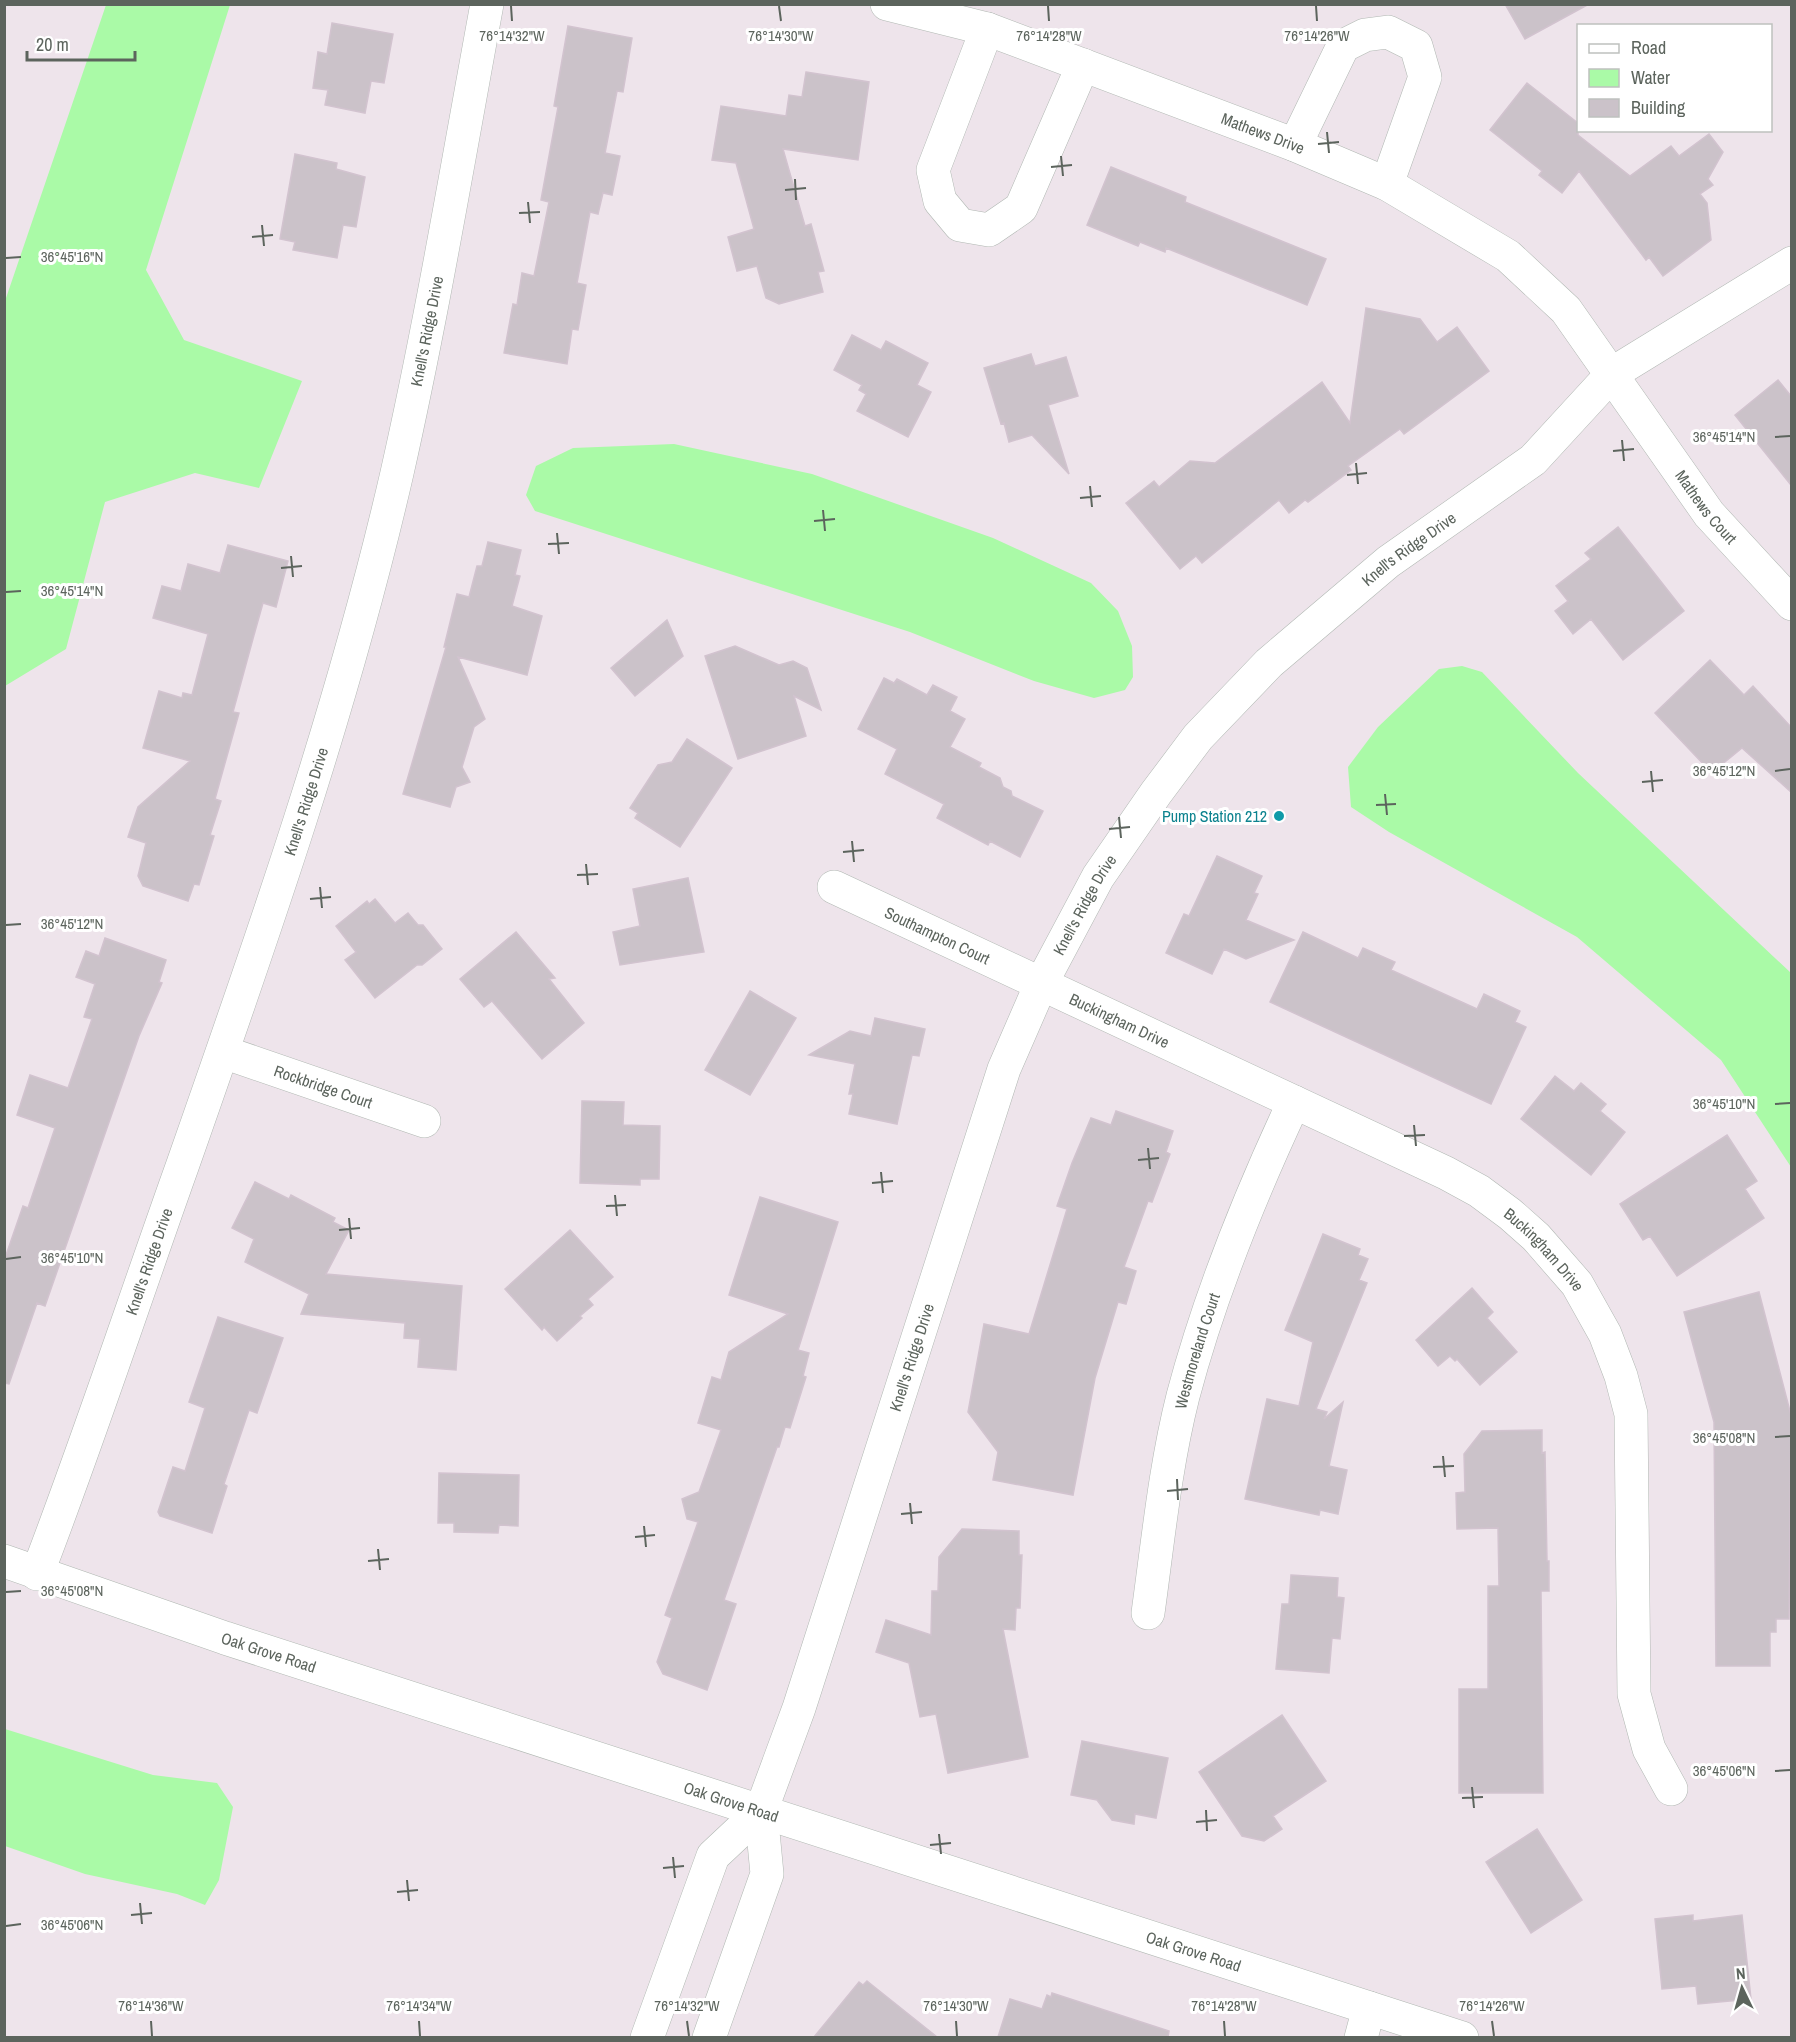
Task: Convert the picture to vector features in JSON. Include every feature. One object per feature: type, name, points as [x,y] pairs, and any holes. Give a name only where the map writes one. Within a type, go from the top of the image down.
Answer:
[{"type":"street","name":"Knell's Ridge Drive","points":[[37,1574],[81,1460],[307,804],[397,474],[443,246],[487,4]]},
{"type":"street","name":"Mathews Drive","points":[[887,4],[987,29],[1295,145],[1387,184],[1508,256],[1566,310],[1613,373]]},
{"type":"street","points":[[987,29],[933,170],[940,201],[960,225],[989,230],[1021,208],[1083,65]]},
{"type":"street","points":[[1295,145],[1343,46],[1365,35],[1388,32],[1416,46],[1425,78],[1387,184]]},
{"type":"street","name":"Knell's Ridge Drive","points":[[761,1812],[799,1708],[1004,1069],[1041,984],[1098,877],[1198,737],[1269,663],[1388,562],[1533,460],[1613,373],[1791,263]]},
{"type":"street","name":"Mathews Court","points":[[1613,373],[1709,514],[1791,604]]},
{"type":"street","name":"Southampton Court","points":[[834,887],[1041,984]]},
{"type":"street","name":"Buckingham Drive","points":[[1041,984],[1446,1173],[1479,1191],[1536,1237],[1582,1294],[1605,1334],[1631,1414],[1634,1694],[1649,1749],[1671,1790]]},
{"type":"street","name":"Rockbridge Court","points":[[223,1052],[424,1121]]},
{"type":"street","name":"Westmoreland Court","points":[[1148,1613],[1165,1486],[1183,1398],[1213,1291],[1252,1192],[1294,1102]]},
{"type":"street","name":"Oak Grove Road","points":[[4,1561],[248,1646],[761,1812],[1365,2023],[1462,2037]]},
{"type":"street","points":[[646,2037],[713,1856],[761,1812]]},
{"type":"street","points":[[709,2037],[767,1874],[761,1812]]},
{"type":"water","points":[[106,5],[230,5],[146,270],[184,340],[302,381],[259,488],[195,473],[105,502],[66,649],[5,686],[5,301]]},
{"type":"water","points":[[674,444],[812,474],[993,538],[1091,583],[1118,611],[1132,646],[1133,677],[1125,690],[1094,698],[1034,681],[910,632],[535,511],[526,495],[536,466],[573,448]]},
{"type":"water","points":[[1462,666],[1482,672],[1578,773],[1791,973],[1791,1167],[1721,1060],[1577,937],[1389,832],[1351,807],[1348,767],[1378,727],[1439,669]]},
{"type":"water","points":[[5,1729],[153,1775],[217,1783],[233,1807],[219,1880],[205,1905],[177,1894],[85,1874],[5,1846]]},
{"type":"building","points":[[1505,4],[1589,4],[1525,39]]},
{"type":"building","points":[[332,23],[393,34],[384,83],[371,81],[365,113],[325,105],[328,90],[313,88],[318,52],[327,54]]},
{"type":"building","points":[[568,26],[632,38],[623,92],[617,91],[605,153],[620,156],[612,195],[603,193],[598,214],[590,212],[577,283],[586,285],[578,330],[572,329],[567,364],[504,353],[513,304],[517,305],[522,273],[534,276],[549,202],[541,200],[558,107],[554,106]]},
{"type":"building","points":[[806,72],[869,82],[858,160],[783,149],[805,226],[811,224],[824,271],[818,272],[823,292],[779,304],[766,298],[757,266],[737,271],[728,237],[754,229],[736,163],[712,160],[721,106],[786,116],[789,95],[802,97]]},
{"type":"building","points":[[1527,83],[1577,122],[1578,135],[1630,176],[1671,146],[1679,156],[1709,134],[1723,152],[1708,179],[1713,185],[1700,194],[1707,203],[1711,240],[1663,276],[1649,257],[1646,260],[1579,171],[1562,193],[1539,175],[1542,171],[1490,130]]},
{"type":"building","points":[[295,154],[337,163],[336,169],[365,177],[356,227],[343,225],[337,258],[293,250],[295,242],[280,239]]},
{"type":"building","points":[[1111,167],[1186,197],[1185,202],[1326,259],[1307,305],[1166,248],[1165,252],[1140,242],[1138,246],[1087,225]]},
{"type":"building","points":[[1366,308],[1420,319],[1437,342],[1457,327],[1489,371],[1404,434],[1400,429],[1348,466],[1351,470],[1308,502],[1305,500],[1289,513],[1279,500],[1202,563],[1196,556],[1180,569],[1126,503],[1154,481],[1159,487],[1190,461],[1215,463],[1322,382],[1350,423]]},
{"type":"building","points":[[852,335],[881,350],[886,341],[928,363],[917,385],[931,392],[908,437],[857,411],[866,394],[859,390],[862,385],[834,370]]},
{"type":"building","points":[[1031,354],[1035,366],[1066,357],[1078,396],[1048,405],[1069,474],[1032,435],[1009,442],[1004,423],[1001,424],[984,368]]},
{"type":"building","points":[[1778,380],[1791,396],[1791,485],[1735,415]]},
{"type":"building","points":[[1618,527],[1684,611],[1623,660],[1591,619],[1573,634],[1555,611],[1568,601],[1556,586],[1591,559],[1585,553]]},
{"type":"building","points":[[488,542],[521,550],[515,575],[520,576],[512,606],[542,616],[527,675],[458,657],[485,719],[474,727],[462,767],[470,782],[456,787],[450,807],[403,794],[446,647],[444,647],[457,594],[469,597],[477,566],[482,566]]},
{"type":"building","points":[[228,545],[288,561],[276,607],[263,603],[233,712],[239,713],[215,799],[221,801],[210,835],[214,836],[199,885],[194,884],[188,901],[143,886],[138,876],[146,843],[128,837],[138,807],[190,761],[143,748],[159,691],[182,698],[183,693],[192,695],[208,634],[153,618],[162,586],[181,591],[188,564],[220,573]]},
{"type":"building","points":[[667,620],[683,656],[635,696],[611,668]]},
{"type":"building","points":[[735,646],[779,665],[793,661],[807,668],[821,710],[794,696],[806,736],[738,759],[705,656]]},
{"type":"building","points":[[1710,660],[1744,695],[1753,686],[1791,727],[1791,792],[1742,748],[1715,770],[1711,766],[1708,769],[1655,713]]},
{"type":"building","points":[[884,678],[894,683],[897,679],[927,695],[933,685],[957,697],[950,711],[965,719],[950,747],[981,763],[979,767],[1000,778],[1003,787],[1011,791],[1012,796],[1043,811],[1020,857],[990,841],[988,845],[937,818],[944,804],[885,774],[897,749],[858,729]]},
{"type":"building","points":[[687,739],[732,768],[680,847],[635,818],[638,813],[630,808],[658,765],[672,762]]},
{"type":"building","points":[[1217,856],[1262,876],[1254,893],[1258,894],[1246,920],[1294,940],[1246,959],[1224,949],[1212,974],[1166,953],[1184,914],[1189,916]]},
{"type":"building","points":[[688,878],[704,952],[620,965],[613,932],[640,926],[633,889]]},
{"type":"building","points":[[375,899],[395,923],[408,913],[418,925],[423,925],[442,949],[422,965],[417,965],[375,998],[345,960],[356,952],[336,926],[367,901],[369,904]]},
{"type":"building","points":[[516,932],[555,978],[549,979],[584,1023],[542,1059],[492,1001],[484,1007],[460,979]]},
{"type":"building","points":[[1303,932],[1358,958],[1363,948],[1395,962],[1391,970],[1477,1009],[1484,994],[1520,1011],[1515,1022],[1526,1027],[1491,1104],[1270,1002]]},
{"type":"building","points":[[105,938],[166,960],[159,982],[162,983],[139,1036],[45,1306],[37,1303],[9,1384],[4,1383],[4,1261],[23,1206],[28,1208],[55,1128],[17,1115],[30,1075],[68,1088],[92,1019],[84,1017],[95,984],[76,977],[86,951],[99,956]]},
{"type":"building","points":[[750,991],[796,1018],[750,1095],[705,1070]]},
{"type":"building","points":[[875,1018],[925,1029],[919,1056],[912,1055],[897,1124],[849,1114],[853,1094],[849,1094],[855,1064],[809,1055],[850,1031],[871,1036]]},
{"type":"building","points":[[1555,1076],[1574,1091],[1581,1083],[1606,1104],[1600,1111],[1625,1132],[1591,1175],[1521,1119]]},
{"type":"building","points":[[582,1101],[624,1102],[623,1125],[660,1126],[659,1179],[640,1179],[640,1185],[580,1183]]},
{"type":"building","points":[[1116,1111],[1173,1131],[1166,1152],[1170,1154],[1152,1202],[1148,1201],[1124,1267],[1136,1271],[1126,1304],[1118,1302],[1095,1378],[1073,1495],[993,1480],[998,1452],[968,1412],[984,1324],[1029,1334],[1067,1209],[1057,1206],[1072,1163],[1091,1118],[1111,1125]]},
{"type":"building","points":[[1727,1135],[1757,1181],[1745,1189],[1764,1218],[1677,1276],[1650,1236],[1643,1240],[1620,1204]]},
{"type":"building","points":[[255,1182],[289,1199],[291,1195],[335,1218],[333,1222],[349,1230],[326,1274],[462,1286],[456,1370],[418,1367],[420,1339],[404,1338],[405,1323],[301,1314],[309,1294],[245,1262],[254,1239],[232,1228]]},
{"type":"building","points":[[760,1197],[838,1222],[798,1350],[809,1353],[803,1376],[806,1377],[790,1428],[785,1427],[779,1447],[777,1447],[724,1600],[736,1604],[707,1690],[663,1674],[657,1662],[672,1618],[665,1615],[698,1522],[687,1519],[682,1499],[699,1492],[721,1430],[698,1423],[712,1377],[721,1380],[729,1352],[788,1314],[729,1295]]},
{"type":"building","points":[[570,1230],[613,1277],[588,1299],[593,1305],[557,1341],[544,1327],[542,1330],[505,1289]]},
{"type":"building","points":[[1323,1234],[1360,1249],[1358,1255],[1368,1259],[1359,1280],[1367,1283],[1316,1409],[1327,1412],[1324,1419],[1343,1402],[1329,1466],[1347,1470],[1338,1514],[1320,1510],[1319,1515],[1245,1499],[1267,1399],[1299,1406],[1313,1342],[1285,1330]]},
{"type":"building","points":[[1472,1288],[1493,1312],[1487,1318],[1517,1352],[1480,1385],[1457,1359],[1455,1361],[1450,1356],[1438,1366],[1416,1340]]},
{"type":"building","points":[[1759,1292],[1791,1415],[1789,1619],[1776,1619],[1776,1632],[1770,1632],[1770,1666],[1716,1666],[1714,1422],[1684,1312]]},
{"type":"building","points":[[218,1317],[283,1338],[257,1413],[249,1410],[224,1484],[227,1486],[212,1533],[160,1516],[158,1512],[173,1467],[185,1471],[205,1408],[189,1402]]},
{"type":"building","points":[[1542,1430],[1542,1453],[1545,1452],[1547,1561],[1549,1561],[1549,1591],[1541,1591],[1543,1793],[1459,1793],[1459,1689],[1488,1689],[1488,1586],[1499,1586],[1498,1528],[1457,1529],[1456,1493],[1465,1492],[1464,1454],[1482,1431]]},
{"type":"building","points":[[439,1473],[519,1475],[518,1526],[499,1525],[498,1533],[454,1532],[454,1523],[438,1523]]},
{"type":"building","points":[[962,1529],[1019,1531],[1019,1555],[1022,1555],[1020,1608],[1016,1608],[1015,1630],[1003,1629],[1028,1757],[948,1773],[936,1714],[920,1717],[909,1663],[876,1652],[886,1620],[931,1635],[932,1591],[938,1591],[939,1557]]},
{"type":"building","points":[[1291,1575],[1338,1578],[1337,1597],[1344,1598],[1340,1639],[1332,1638],[1329,1673],[1276,1669],[1282,1604],[1289,1604]]},
{"type":"building","points":[[1282,1715],[1326,1781],[1273,1816],[1282,1829],[1264,1841],[1242,1836],[1199,1772]]},
{"type":"building","points":[[1082,1741],[1168,1758],[1156,1818],[1135,1814],[1134,1824],[1112,1820],[1097,1800],[1071,1795]]},
{"type":"building","points":[[1537,1829],[1582,1900],[1531,1933],[1486,1862]]},
{"type":"building","points":[[1693,1915],[1693,1921],[1742,1915],[1751,1999],[1698,2004],[1696,1986],[1662,1989],[1655,1919]]},
{"type":"building","points":[[867,1981],[937,2037],[814,2037],[859,1982],[863,1985]]},
{"type":"building","points":[[1052,1993],[1169,2031],[1168,2037],[998,2037],[1010,1999],[1042,2009],[1047,1995],[1051,1997]]},
{"type":"place","name":"Pump Station 212","points":[[1279,816]]}]
